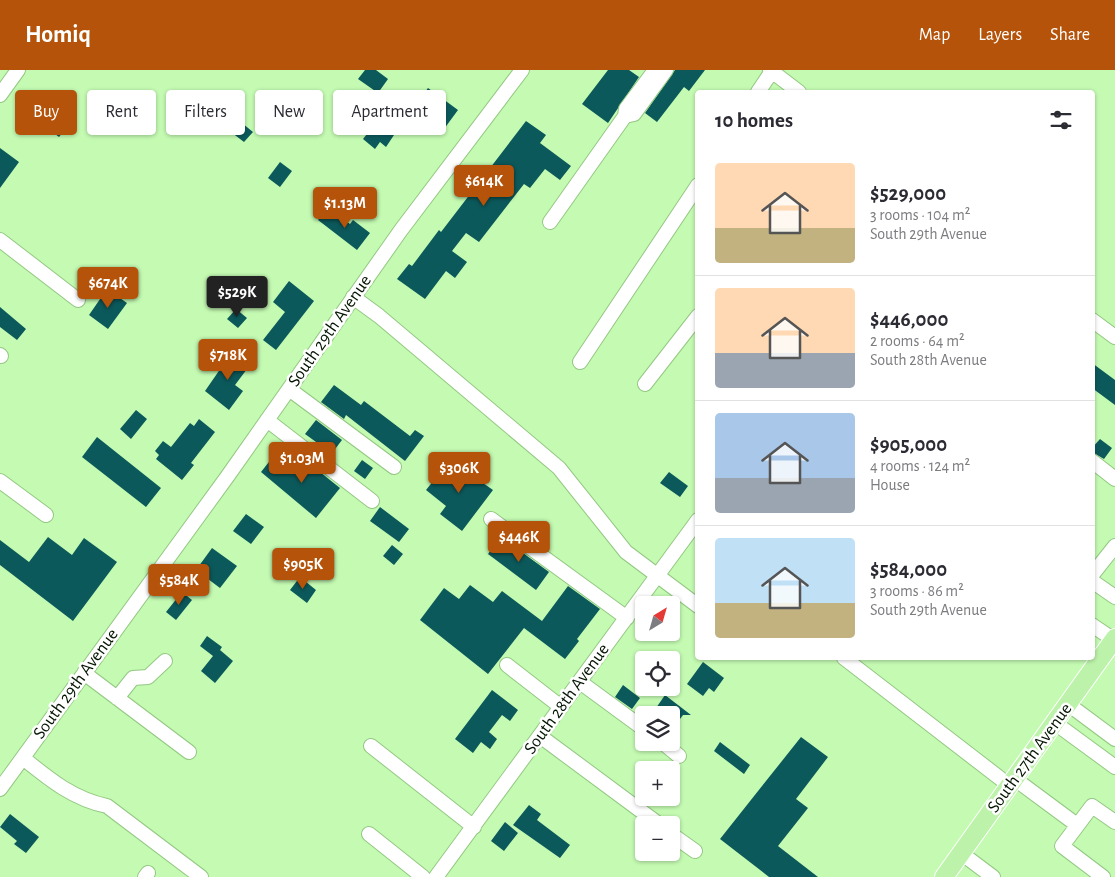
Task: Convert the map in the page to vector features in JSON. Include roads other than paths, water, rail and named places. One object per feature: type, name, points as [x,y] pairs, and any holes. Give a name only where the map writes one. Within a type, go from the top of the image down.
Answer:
[{"type":"main road","name":"South 27th Avenue","points":[[944,877],[1114,639]]},
{"type":"street","points":[[0,94],[18,70]]},
{"type":"street","name":"South 29th Avenue","points":[[0,789],[290,389],[401,230],[522,70]]},
{"type":"street","points":[[550,222],[625,116],[626,109],[655,70]]},
{"type":"street","points":[[625,116],[634,114],[666,70]]},
{"type":"street","points":[[759,90],[771,71],[796,90]]},
{"type":"street","points":[[580,362],[695,190]]},
{"type":"street","points":[[0,240],[78,300]]},
{"type":"street","points":[[354,297],[393,327],[559,468],[626,552],[695,604]]},
{"type":"street","points":[[645,384],[695,320]]},
{"type":"street","points":[[1095,322],[1115,337]]},
{"type":"street","points":[[290,389],[394,468]]},
{"type":"street","points":[[267,420],[372,501]]},
{"type":"street","points":[[1095,464],[1115,479]]},
{"type":"street","points":[[0,481],[46,515]]},
{"type":"street","points":[[491,519],[627,618]]},
{"type":"street","name":"South 28th Avenue","points":[[436,877],[695,524]]},
{"type":"street","points":[[1095,571],[1115,546]]},
{"type":"street","points":[[1095,582],[1115,597]]},
{"type":"street","points":[[1095,627],[1114,639]]},
{"type":"street","points":[[847,660],[1012,782],[1077,825]]},
{"type":"street","points":[[117,698],[133,678],[148,677],[165,661]]},
{"type":"street","points":[[507,665],[561,707]]},
{"type":"street","points":[[84,673],[189,752]]},
{"type":"street","points":[[580,682],[635,722]]},
{"type":"street","points":[[1068,704],[1115,738]]},
{"type":"street","points":[[1055,723],[1115,767]]},
{"type":"street","points":[[540,736],[648,816]]},
{"type":"street","points":[[371,746],[474,827]]},
{"type":"street","points":[[673,751],[679,756]]},
{"type":"street","points":[[23,758],[62,789],[91,803],[107,806],[201,877]]},
{"type":"street","points":[[1103,877],[1062,846],[1092,806],[1115,822]]},
{"type":"street","points":[[369,834],[424,877]]},
{"type":"street","points":[[680,840],[695,851]]},
{"type":"street","points":[[961,853],[993,877]]}]
